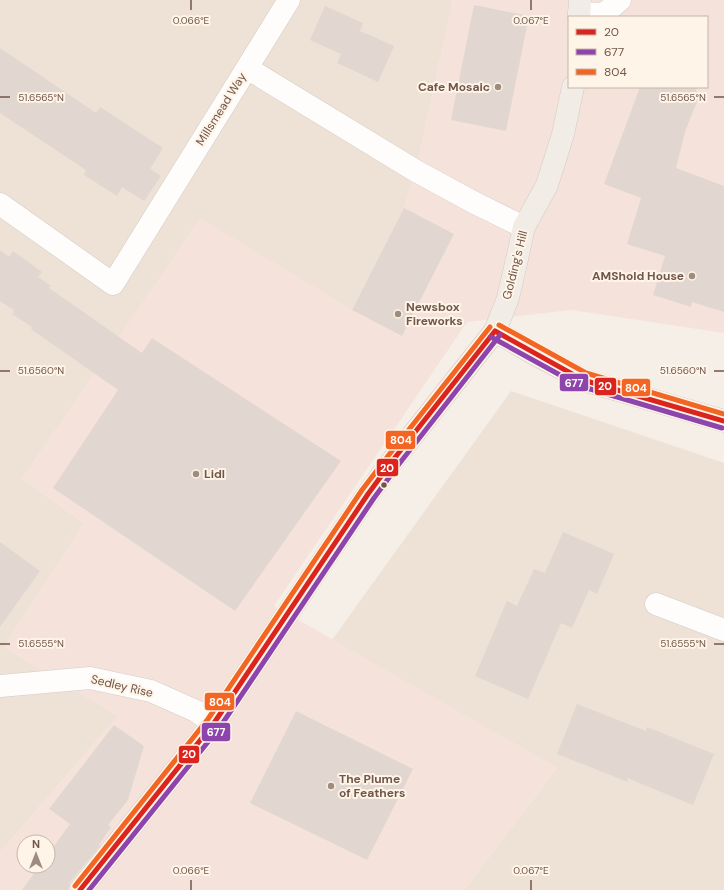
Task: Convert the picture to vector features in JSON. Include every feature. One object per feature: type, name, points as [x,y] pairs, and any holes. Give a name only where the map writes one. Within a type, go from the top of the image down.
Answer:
[{"type":"main road","name":"Golding's Hill","points":[[80,890],[214,723],[368,494],[397,454],[495,331],[508,298],[524,227],[547,185],[563,134],[573,88]]},
{"type":"main road","points":[[495,331],[583,380],[724,421]]},
{"type":"street","points":[[247,68],[289,0]]},
{"type":"street","points":[[579,10],[604,14],[620,0]]},
{"type":"street","name":"Millsmead Way","points":[[0,204],[113,284],[247,68],[416,171],[473,202],[524,227]]},
{"type":"street","points":[[656,604],[724,630]]},
{"type":"street","name":"Sedley Rise","points":[[0,686],[90,678],[151,691],[196,711],[214,723]]},
{"type":"shaded area","points":[[0,0],[453,0],[416,171],[404,208],[352,310],[200,219],[22,479],[84,523],[4,647],[118,716],[0,852]]},
{"type":"shaded area","points":[[453,0],[724,0],[724,333],[571,310],[467,322],[274,606],[557,768],[464,890],[0,890],[0,852],[118,716],[4,647],[84,523],[22,479],[200,218],[352,310],[404,208],[416,171]]},
{"type":"shaded area","points":[[511,391],[724,463],[724,890],[464,890],[557,768],[332,640]]},
{"type":"building","points":[[474,5],[529,16],[506,131],[451,120]]},
{"type":"building","points":[[325,6],[363,23],[360,31],[394,46],[378,82],[337,63],[341,54],[310,40]]},
{"type":"building","points":[[0,48],[96,113],[100,107],[163,148],[150,169],[161,176],[144,201],[122,187],[117,196],[84,175],[86,170],[0,113]]},
{"type":"building","points":[[640,88],[697,88],[696,92],[700,94],[685,132],[676,168],[724,186],[724,312],[692,302],[691,307],[653,295],[665,256],[627,244],[641,198],[604,184]]},
{"type":"building","points":[[404,208],[454,234],[402,336],[352,310]]},
{"type":"building","name":"Lidl","points":[[0,250],[9,257],[13,251],[42,272],[38,277],[51,286],[49,288],[142,353],[152,338],[341,461],[235,611],[53,488],[118,390],[31,329],[32,327],[12,314],[14,310],[0,301]]},
{"type":"building","points":[[563,532],[614,554],[597,594],[589,590],[572,628],[561,623],[528,699],[475,676],[507,601],[517,606],[534,569],[545,573]]},
{"type":"building","points":[[0,542],[40,571],[0,627]]},
{"type":"building","points":[[577,704],[646,731],[647,727],[714,754],[693,805],[627,778],[628,782],[557,754]]},
{"type":"building","name":"The Plume of Feathers","points":[[296,711],[413,769],[367,860],[250,803]]},
{"type":"building","points":[[114,725],[144,746],[128,800],[108,825],[111,827],[99,845],[100,846],[70,882],[68,890],[22,890],[33,874],[56,874],[56,843],[70,824],[49,809]]},
{"type":"transit line","name":"804","points":[[499,325],[586,373],[724,414]]},
{"type":"transit line","name":"804","points":[[75,886],[208,719],[362,490],[490,327]]},
{"type":"transit line","name":"20","points":[[495,331],[583,380],[724,421]]},
{"type":"transit line","name":"20","points":[[80,890],[214,723],[368,494],[495,331]]},
{"type":"transit line","name":"677","points":[[89,890],[220,727],[374,498],[500,335]]},
{"type":"transit line","name":"677","points":[[491,337],[580,386],[722,428]]},
{"type":"place","name":"Cafe Mosaic","points":[[498,87]]},
{"type":"place","name":"AMShold House","points":[[692,276]]},
{"type":"place","name":"Newsbox Fireworks","points":[[398,314]]},
{"type":"place","name":"Lidl","points":[[196,474]]},
{"type":"place","name":"The Plume of Feathers","points":[[331,786]]}]
